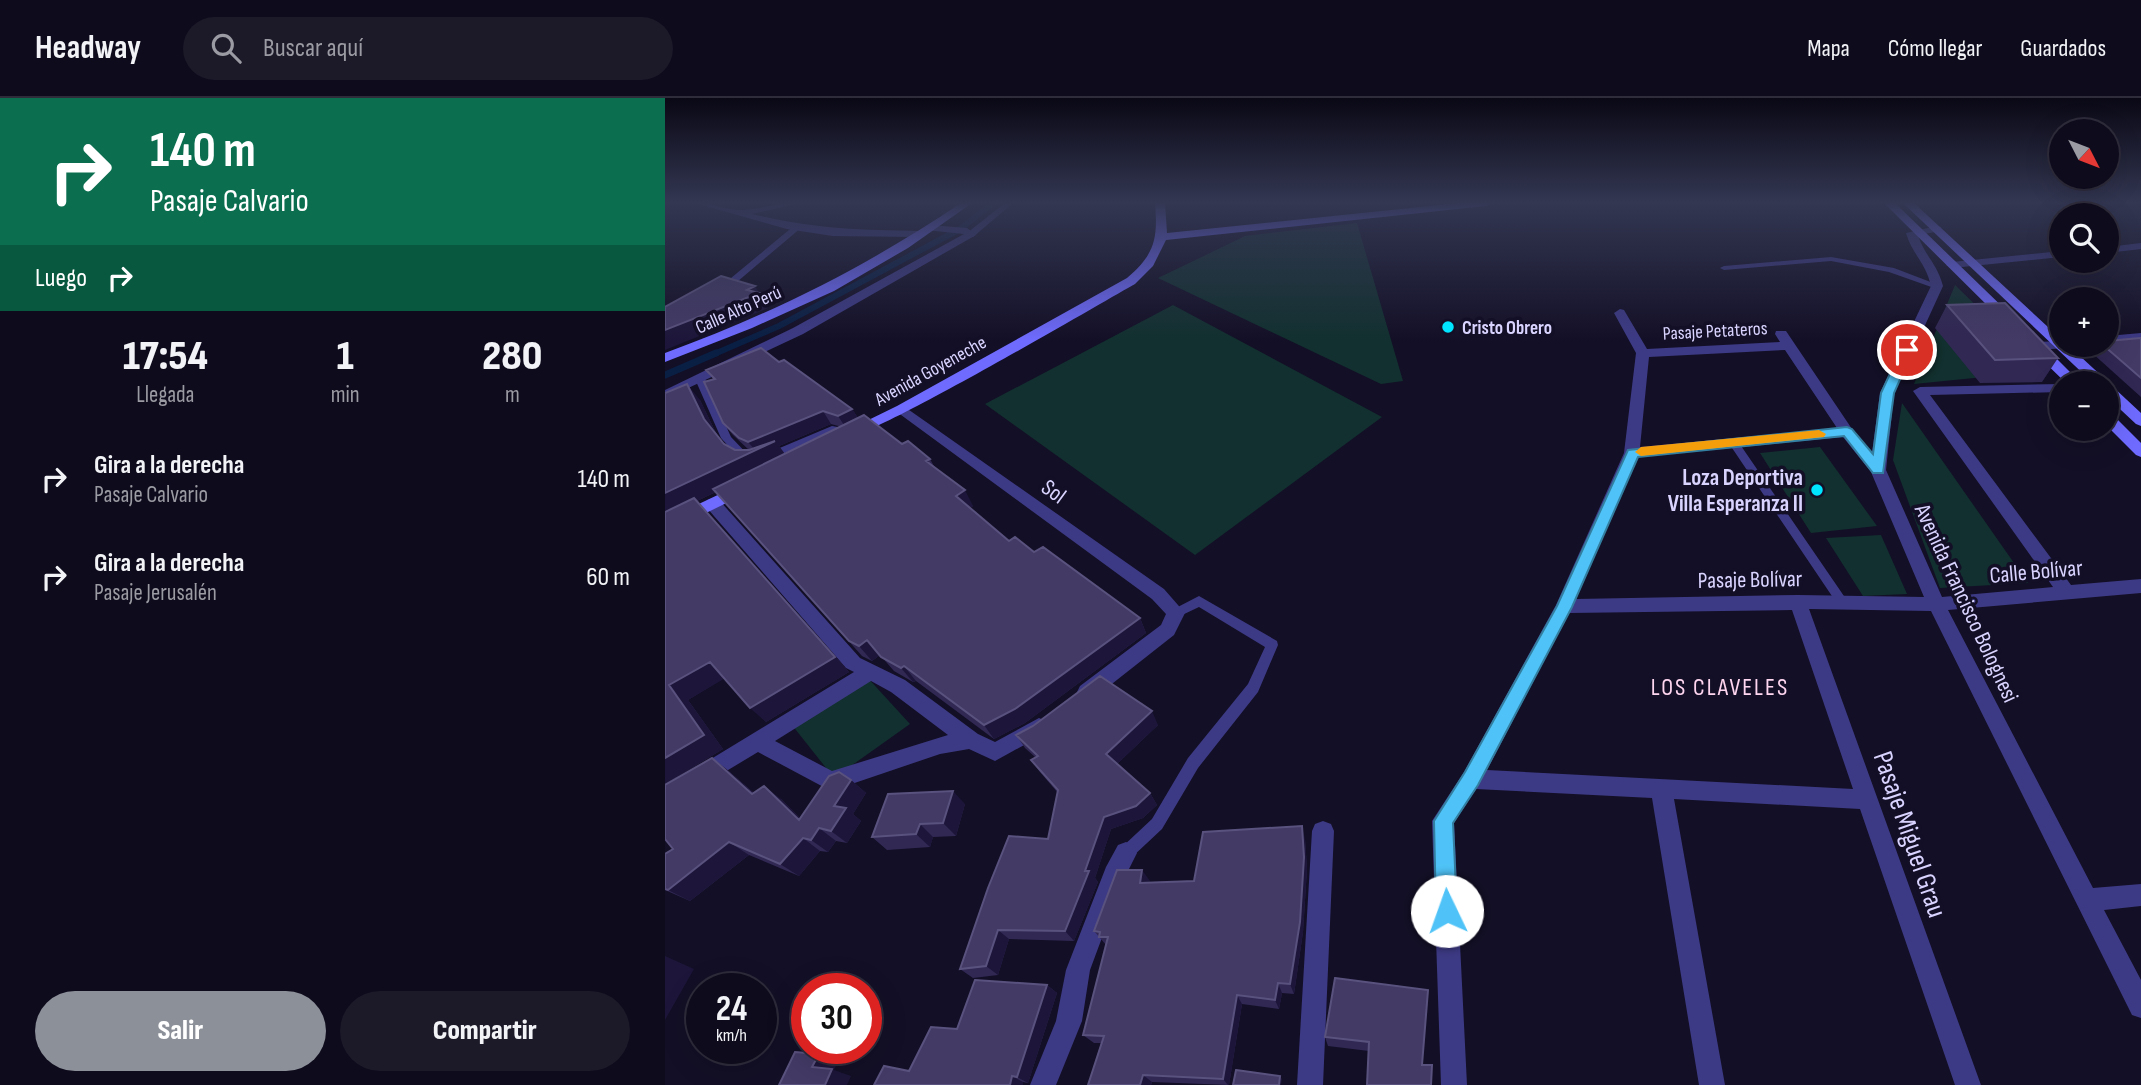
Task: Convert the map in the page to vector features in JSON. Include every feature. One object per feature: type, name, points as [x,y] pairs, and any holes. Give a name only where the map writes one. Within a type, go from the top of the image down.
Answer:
[{"type":"street","name":"Calle Alto Perú","points":[[665,358],[717,339],[830,287],[898,249]]},
{"type":"street","points":[[665,395],[798,331],[941,249]]},
{"type":"street","name":"Avenida Goyeneche","points":[[800,459],[902,409],[1131,281],[1150,266],[1159,249]]},
{"type":"street","points":[[1878,470],[1887,393],[1937,286],[1933,269],[1920,249]]},
{"type":"street","points":[[1936,249],[2062,371]]},
{"type":"street","points":[[1958,249],[2049,334]]},
{"type":"street","points":[[1952,265],[2049,255]]},
{"type":"street","points":[[1454,1085],[1443,821],[1471,779],[1564,607],[1632,453],[1643,353],[1620,313]]},
{"type":"street","points":[[2027,337],[2049,342]]},
{"type":"street","points":[[2119,339],[2141,337]]},
{"type":"street","name":"Pasaje Petateros","points":[[1643,353],[1785,340],[1847,432]]},
{"type":"street","points":[[2074,357],[2088,371]]},
{"type":"street","points":[[2049,388],[1920,391],[2067,593]]},
{"type":"street","points":[[2119,400],[2141,421]]},
{"type":"street","name":"Sol","points":[[902,409],[1158,594],[1175,613]]},
{"type":"street","points":[[2119,429],[2140,449]]},
{"type":"street","points":[[1632,453],[1847,432],[1878,470]]},
{"type":"street","name":"Avenida Francisco Bolognesi","points":[[1878,470],[1936,604],[2141,1006]]},
{"type":"street","points":[[665,527],[755,482]]},
{"type":"street","points":[[713,504],[853,663],[898,686],[971,740],[995,752],[1033,731],[1053,716]]},
{"type":"street","name":"Calle Bolívar","points":[[1936,604],[2141,586]]},
{"type":"street","name":"Pasaje Bolívar","points":[[1564,607],[1798,602],[1936,604]]},
{"type":"street","name":"Pasaje Miguel Grau","points":[[1798,602],[1968,1085]]},
{"type":"street","points":[[1073,702],[1168,629],[1175,613]]},
{"type":"street","points":[[665,798],[870,672]]},
{"type":"street","points":[[757,741],[831,781],[940,745],[971,740]]},
{"type":"street","points":[[1471,779],[1868,800]]},
{"type":"street","points":[[1661,789],[1712,1085]]},
{"type":"street","points":[[1310,1085],[1323,831]]},
{"type":"street","points":[[1043,1085],[1069,1021],[1078,970],[1114,875],[1126,853]]},
{"type":"street","points":[[2087,900],[2141,895]]},
{"type":"lane","points":[[728,285],[772,249]]},
{"type":"lane","points":[[1724,268],[1831,259],[1891,270],[1937,286]]},
{"type":"lane","points":[[699,379],[726,438],[744,459],[759,461],[832,429],[839,430],[846,437]]},
{"type":"lane","points":[[1733,442],[1842,602]]},
{"type":"lane","points":[[1126,853],[1157,824],[1193,763],[1253,688],[1272,645],[1199,601],[1175,613]]},
{"type":"green space","points":[[1218,249],[1365,249],[1403,381],[1381,384],[1158,278]]},
{"type":"green space","points":[[1955,285],[2043,371],[1914,384]]},
{"type":"green space","points":[[1173,305],[1382,417],[1195,555],[985,404]]},
{"type":"green space","points":[[1902,403],[2028,583],[1940,588],[1893,460]]},
{"type":"green space","name":"Loza Deportiva Villa Esperanza II","points":[[1820,447],[1877,526],[1811,533],[1760,453]]},
{"type":"green space","points":[[1881,535],[1907,594],[1863,596],[1826,538]]},
{"type":"green space","points":[[866,676],[910,724],[834,778],[792,725]]},
{"type":"building","points":[[721,276],[755,286],[747,290],[759,293],[665,330],[665,307]]},
{"type":"building","points":[[2005,303],[2049,349],[2049,357],[2058,358],[1995,360],[1947,305]]},
{"type":"building","points":[[2141,338],[2141,378],[2117,357],[2119,357],[2119,340]]},
{"type":"building","points":[[761,348],[779,362],[784,360],[852,409],[838,416],[823,411],[748,442],[739,438],[723,423],[704,382],[715,379],[706,370]]},
{"type":"building","points":[[687,384],[704,419],[724,444],[735,450],[749,450],[775,441],[665,493],[665,393]]},
{"type":"building","points":[[864,415],[902,444],[908,441],[930,459],[926,461],[965,490],[956,496],[1009,541],[1015,537],[1034,552],[1043,547],[1140,618],[1015,709],[984,725],[904,666],[901,668],[881,657],[867,640],[859,646],[849,641],[713,489]]},
{"type":"building","points":[[694,498],[835,657],[750,708],[710,662],[669,685],[704,735],[665,758],[665,512]]},
{"type":"building","points":[[1100,676],[1152,711],[1106,754],[1150,793],[1136,806],[1104,817],[1085,871],[1089,871],[1065,931],[998,930],[986,966],[960,969],[1009,836],[1048,839],[1058,790],[1031,760],[1038,756],[1016,735],[1033,726]]},
{"type":"building","points":[[712,758],[752,794],[764,786],[799,820],[829,776],[839,772],[851,780],[834,806],[846,808],[831,831],[819,828],[811,840],[803,838],[780,864],[729,842],[668,890],[665,889],[665,854],[673,849],[665,839],[665,785]]},
{"type":"building","points":[[953,791],[943,823],[920,824],[916,834],[872,837],[888,794]]},
{"type":"building","points":[[1302,826],[1304,857],[1300,922],[1290,984],[1278,983],[1275,1000],[1237,995],[1223,1079],[1143,1075],[1140,1085],[1088,1085],[1104,1036],[1083,1035],[1108,937],[1099,937],[1100,932],[1094,931],[1117,870],[1142,870],[1140,883],[1194,881],[1203,832]]},
{"type":"building","points":[[1335,978],[1428,990],[1422,1065],[1432,1065],[1431,1085],[1367,1085],[1369,1042],[1325,1037]]},
{"type":"building","points":[[975,980],[1047,985],[1017,1077],[1012,1076],[1010,1085],[874,1085],[884,1066],[909,1071],[931,1027],[957,1029]]},
{"type":"building","points":[[791,1060],[791,1064],[814,1064],[812,1067],[832,1069],[825,1085],[779,1085]]},
{"type":"building","points":[[1236,1070],[1280,1076],[1279,1085],[1233,1085]]},
{"type":"waterway","points":[[712,355],[779,326],[923,249]]},
{"type":"waterway","points":[[665,375],[716,353]]},
{"type":"slow traffic","points":[[1641,452],[1819,434]]},
{"type":"place","name":"Cristo Obrero","points":[[1448,327]]},
{"type":"place","name":"Loza Deportiva Villa Esperanza II","points":[[1817,490]]},
{"type":"district","name":"LOS CLAVELES","points":[[1720,687]]},
{"type":"route","points":[[1447,911],[1443,821],[1471,779],[1564,607],[1632,453],[1847,432],[1878,470],[1887,393],[1907,350]]}]
